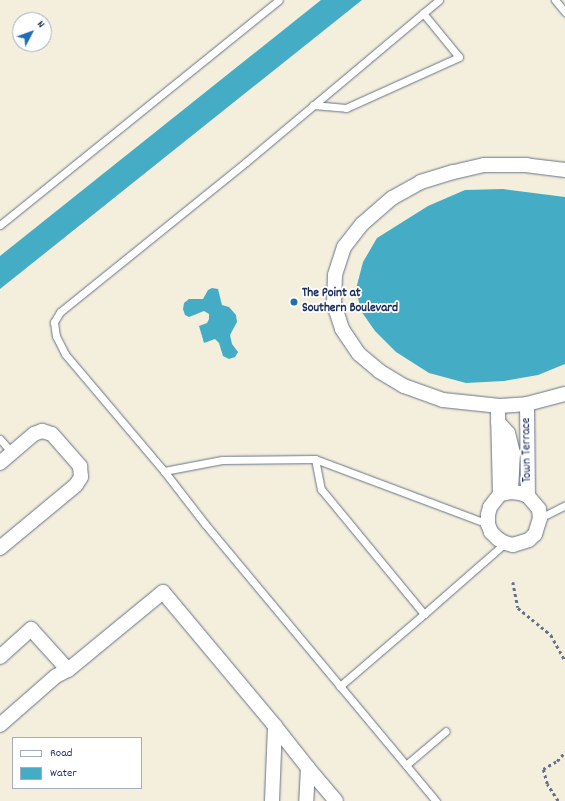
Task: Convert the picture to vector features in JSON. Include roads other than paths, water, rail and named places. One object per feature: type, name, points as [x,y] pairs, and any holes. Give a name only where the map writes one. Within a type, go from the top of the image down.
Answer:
[{"type":"street","name":"Town Terrace","points":[[565,170],[527,165],[484,166],[453,172],[421,182],[392,198],[362,224],[344,247],[334,275],[334,304],[342,329],[359,354],[379,371],[404,386],[443,400],[500,406],[527,404],[565,394]]},
{"type":"street","name":"Town Terrace","points":[[527,404],[528,496]]},
{"type":"street","name":"Town Terrace","points":[[500,406],[498,411],[498,422],[508,433],[513,453],[506,493]]},
{"type":"street","points":[[0,463],[34,434],[42,431],[52,434],[80,466],[81,477],[76,485],[0,548]]},
{"type":"street","points":[[506,493],[520,493],[528,496],[539,509],[540,518],[535,534],[529,540],[513,545],[505,543],[492,532],[488,524],[490,507],[506,493]]},
{"type":"street","points":[[0,725],[56,676],[68,670],[163,592],[336,801]]},
{"type":"street","points":[[0,657],[31,629],[68,670]]},
{"type":"street","points":[[272,801],[275,726]]},
{"type":"street","points":[[306,801],[308,768]]},
{"type":"lane","points":[[0,225],[279,0]]},
{"type":"lane","points":[[436,801],[205,524],[164,470],[65,354],[56,336],[54,322],[60,312],[246,162],[439,0]]},
{"type":"lane","points":[[555,0],[565,12]]},
{"type":"lane","points":[[313,105],[346,108],[459,57],[423,13]]},
{"type":"lane","points":[[0,439],[12,453]]},
{"type":"lane","points":[[164,470],[222,460],[315,459],[488,524]]},
{"type":"lane","points":[[315,459],[321,489],[424,614]]},
{"type":"lane","points":[[540,518],[564,506]]},
{"type":"lane","points":[[340,686],[505,543]]},
{"type":"lane","points":[[406,765],[446,731]]},
{"type":"water","points":[[321,0],[362,0],[0,289],[0,256]]},
{"type":"water","points":[[503,189],[565,197],[565,364],[538,375],[504,381],[466,383],[429,373],[396,352],[375,331],[361,311],[356,289],[363,262],[377,238],[428,206],[465,190]]},
{"type":"water","points":[[212,288],[218,289],[222,305],[229,307],[236,315],[237,322],[230,335],[232,344],[238,352],[235,357],[229,359],[223,356],[219,343],[215,339],[204,343],[199,326],[207,323],[209,314],[204,311],[189,317],[185,315],[183,309],[184,303],[189,299],[203,299],[208,290]]},
{"type":"place","name":"The Point at Southern Boulevard","points":[[294,302]]}]
